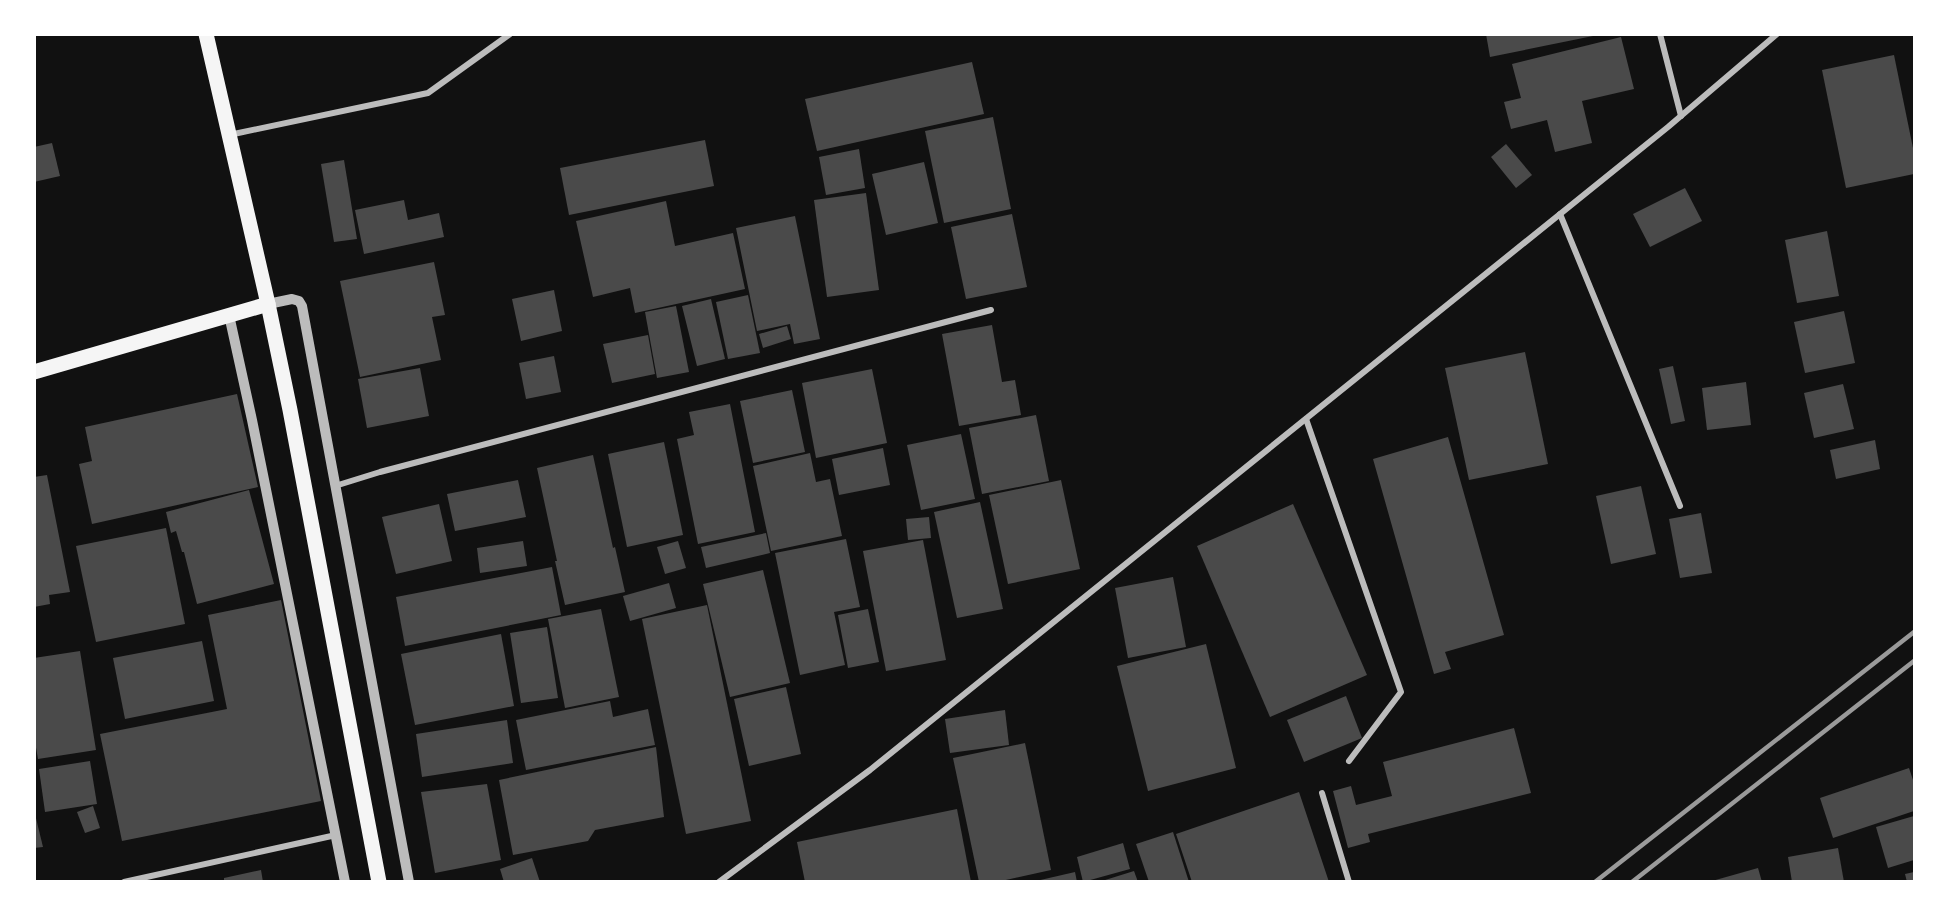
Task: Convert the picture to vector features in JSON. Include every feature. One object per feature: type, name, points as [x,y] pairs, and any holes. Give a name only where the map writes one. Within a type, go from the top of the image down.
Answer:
[{"type":"main road","points":[[206,34],[290,410],[379,882]]},
{"type":"main road","points":[[34,372],[268,304]]},
{"type":"street","points":[[229,135],[428,93],[510,34]]},
{"type":"street","points":[[1660,34],[1681,116]]},
{"type":"street","points":[[719,882],[870,770],[1681,116],[1777,34]]},
{"type":"street","points":[[1560,214],[1680,506]]},
{"type":"street","points":[[268,304],[292,299],[299,301],[302,306],[410,882]]},
{"type":"street","points":[[335,486],[380,472],[991,310]]},
{"type":"street","points":[[229,315],[255,432],[345,882]]},
{"type":"street","points":[[1306,419],[1401,692],[1349,761]]},
{"type":"street","points":[[1322,793],[1349,882]]},
{"type":"street","points":[[124,882],[336,836]]},
{"type":"building","points":[[1486,34],[1593,34],[1593,36],[1490,57]]},
{"type":"building","points":[[1621,37],[1634,89],[1582,101],[1592,143],[1555,152],[1547,120],[1511,129],[1504,102],[1521,98],[1512,64]]},
{"type":"building","points":[[1894,55],[1914,153],[1914,174],[1846,188],[1822,70]]},
{"type":"building","points":[[972,62],[984,114],[817,151],[805,99]]},
{"type":"building","points":[[993,117],[1011,209],[944,223],[925,131]]},
{"type":"building","points":[[705,140],[714,186],[569,215],[560,168]]},
{"type":"building","points":[[52,143],[60,176],[34,182],[34,147]]},
{"type":"building","points":[[1506,144],[1532,175],[1516,188],[1491,157]]},
{"type":"building","points":[[859,149],[865,188],[826,195],[819,157]]},
{"type":"building","points":[[344,160],[357,239],[334,242],[321,164]]},
{"type":"building","points":[[924,162],[938,223],[886,235],[872,174]]},
{"type":"building","points":[[1685,188],[1702,221],[1650,247],[1633,214]]},
{"type":"building","points":[[866,193],[879,290],[827,297],[814,200]]},
{"type":"building","points":[[404,200],[408,220],[439,213],[444,237],[364,254],[355,210]]},
{"type":"building","points":[[666,201],[675,246],[733,233],[745,289],[635,313],[630,288],[593,297],[576,221]]},
{"type":"building","points":[[1012,214],[1027,287],[966,299],[951,227]]},
{"type":"building","points":[[795,216],[820,339],[794,344],[790,324],[757,331],[736,228]]},
{"type":"building","points":[[1827,231],[1839,296],[1797,303],[1785,240]]},
{"type":"building","points":[[434,262],[445,315],[432,317],[441,360],[360,377],[340,281]]},
{"type":"building","points":[[554,290],[562,331],[521,341],[512,299]]},
{"type":"building","points":[[748,295],[760,353],[728,359],[716,302]]},
{"type":"building","points":[[711,299],[725,359],[697,366],[682,306]]},
{"type":"building","points":[[676,306],[689,372],[657,378],[645,312]]},
{"type":"building","points":[[1844,311],[1855,363],[1805,373],[1794,322]]},
{"type":"building","points":[[992,325],[1002,382],[1015,380],[1021,415],[959,426],[942,334]]},
{"type":"building","points":[[787,326],[791,339],[763,348],[759,334]]},
{"type":"building","points":[[648,335],[655,374],[612,383],[603,344]]},
{"type":"building","points":[[1525,352],[1548,464],[1469,480],[1445,368]]},
{"type":"building","points":[[554,356],[561,392],[526,399],[519,363]]},
{"type":"building","points":[[1673,366],[1685,421],[1671,424],[1659,369]]},
{"type":"building","points":[[420,368],[429,416],[367,428],[358,379]]},
{"type":"building","points":[[872,369],[887,443],[816,458],[802,383]]},
{"type":"building","points":[[1746,382],[1751,425],[1707,430],[1702,388]]},
{"type":"building","points":[[1843,384],[1854,429],[1814,438],[1804,393]]},
{"type":"building","points":[[792,390],[805,452],[753,463],[740,401]]},
{"type":"building","points":[[237,394],[258,487],[92,524],[79,464],[92,461],[85,427]]},
{"type":"building","points":[[730,404],[755,532],[698,544],[677,439],[694,435],[689,412]]},
{"type":"building","points":[[1036,415],[1049,481],[982,494],[969,428]]},
{"type":"building","points":[[961,434],[975,499],[921,510],[907,445]]},
{"type":"building","points":[[1448,437],[1504,635],[1445,652],[1451,669],[1434,674],[1373,459]]},
{"type":"building","points":[[1875,440],[1880,469],[1836,479],[1830,450]]},
{"type":"building","points":[[664,442],[683,535],[627,547],[608,454]]},
{"type":"building","points":[[883,448],[890,485],[839,495],[832,459]]},
{"type":"building","points":[[810,453],[816,482],[830,479],[842,536],[771,551],[753,466]]},
{"type":"building","points":[[593,455],[625,592],[565,605],[537,468]]},
{"type":"building","points":[[47,475],[70,592],[49,595],[50,604],[34,607],[34,477]]},
{"type":"building","points":[[518,480],[526,517],[455,531],[447,494]]},
{"type":"building","points":[[1061,480],[1080,569],[1008,584],[989,495]]},
{"type":"building","points":[[1641,486],[1656,554],[1611,564],[1596,496]]},
{"type":"building","points":[[249,490],[274,584],[197,604],[184,552],[182,552],[176,531],[171,533],[166,512]]},
{"type":"building","points":[[980,502],[1003,609],[957,618],[934,512]]},
{"type":"building","points":[[439,504],[452,561],[396,574],[382,517]]},
{"type":"building","points":[[1293,504],[1367,675],[1270,717],[1197,546]]},
{"type":"building","points":[[1701,513],[1712,573],[1680,578],[1669,519]]},
{"type":"building","points":[[929,517],[931,538],[908,540],[906,519]]},
{"type":"building","points":[[166,528],[185,624],[96,642],[76,546]]},
{"type":"building","points":[[766,533],[770,553],[706,568],[701,547]]},
{"type":"building","points":[[846,539],[860,607],[834,612],[845,665],[800,675],[775,553]]},
{"type":"building","points":[[923,540],[946,660],[886,671],[863,551]]},
{"type":"building","points":[[523,541],[527,566],[480,573],[477,548]]},
{"type":"building","points":[[678,541],[686,568],[665,574],[657,547]]},
{"type":"building","points":[[552,567],[561,615],[405,646],[396,597]]},
{"type":"building","points":[[763,570],[790,683],[730,697],[703,584]]},
{"type":"building","points":[[1173,577],[1186,647],[1128,658],[1115,588]]},
{"type":"building","points":[[669,583],[676,608],[630,621],[623,596]]},
{"type":"building","points":[[281,600],[321,801],[122,841],[100,734],[227,709],[208,615]]},
{"type":"building","points":[[707,605],[751,821],[686,834],[642,619]]},
{"type":"building","points":[[601,609],[619,697],[565,708],[548,619]]},
{"type":"building","points":[[868,609],[879,662],[848,668],[838,615]]},
{"type":"building","points":[[547,627],[558,698],[521,703],[510,633]]},
{"type":"building","points":[[501,634],[514,706],[415,725],[401,654]]},
{"type":"building","points":[[202,641],[214,701],[125,719],[113,658]]},
{"type":"building","points":[[1206,644],[1236,768],[1148,791],[1117,666]]},
{"type":"building","points":[[80,651],[96,750],[38,759],[34,736],[34,658]]},
{"type":"building","points":[[786,687],[801,754],[749,766],[734,699]]},
{"type":"building","points":[[1346,696],[1362,738],[1304,762],[1287,720]]},
{"type":"building","points":[[610,701],[613,717],[648,709],[655,745],[526,770],[516,720]]},
{"type":"building","points":[[1005,710],[1009,745],[950,753],[945,719]]},
{"type":"building","points":[[507,720],[513,763],[422,777],[416,734]]},
{"type":"building","points":[[1514,728],[1531,793],[1368,834],[1370,842],[1348,848],[1333,791],[1351,786],[1356,805],[1392,796],[1383,762]]},
{"type":"building","points":[[1025,743],[1051,870],[997,882],[979,882],[953,758]]},
{"type":"building","points":[[656,747],[664,817],[595,830],[588,841],[513,855],[499,780]]},
{"type":"building","points":[[90,761],[97,804],[45,812],[39,769]]},
{"type":"building","points":[[1909,768],[1914,783],[1914,811],[1833,838],[1820,798]]},
{"type":"building","points":[[487,784],[501,860],[435,873],[421,792]]},
{"type":"building","points":[[1299,792],[1329,882],[1192,882],[1176,834]]},
{"type":"building","points":[[93,806],[100,828],[85,833],[77,812]]},
{"type":"building","points":[[957,809],[971,882],[805,882],[797,842]]},
{"type":"building","points":[[34,810],[43,847],[34,848]]},
{"type":"building","points":[[1914,816],[1914,860],[1888,868],[1876,827]]},
{"type":"building","points":[[1173,832],[1189,882],[1149,882],[1136,844]]},
{"type":"building","points":[[1123,843],[1130,869],[1083,882],[1077,857]]},
{"type":"building","points":[[1838,848],[1844,882],[1792,882],[1788,857]]},
{"type":"building","points":[[532,858],[540,882],[504,882],[500,869]]},
{"type":"building","points":[[1758,868],[1762,882],[1712,882],[1712,881]]},
{"type":"building","points":[[261,870],[263,882],[224,882],[224,878]]},
{"type":"building","points":[[1134,871],[1138,882],[1102,882],[1102,881]]},
{"type":"building","points":[[1075,872],[1077,882],[1036,881]]},
{"type":"building","points":[[1914,872],[1914,882],[1907,882],[1905,874]]},
{"type":"railway","points":[[1595,882],[1914,632]]},
{"type":"railway","points":[[1632,882],[1914,661]]}]
